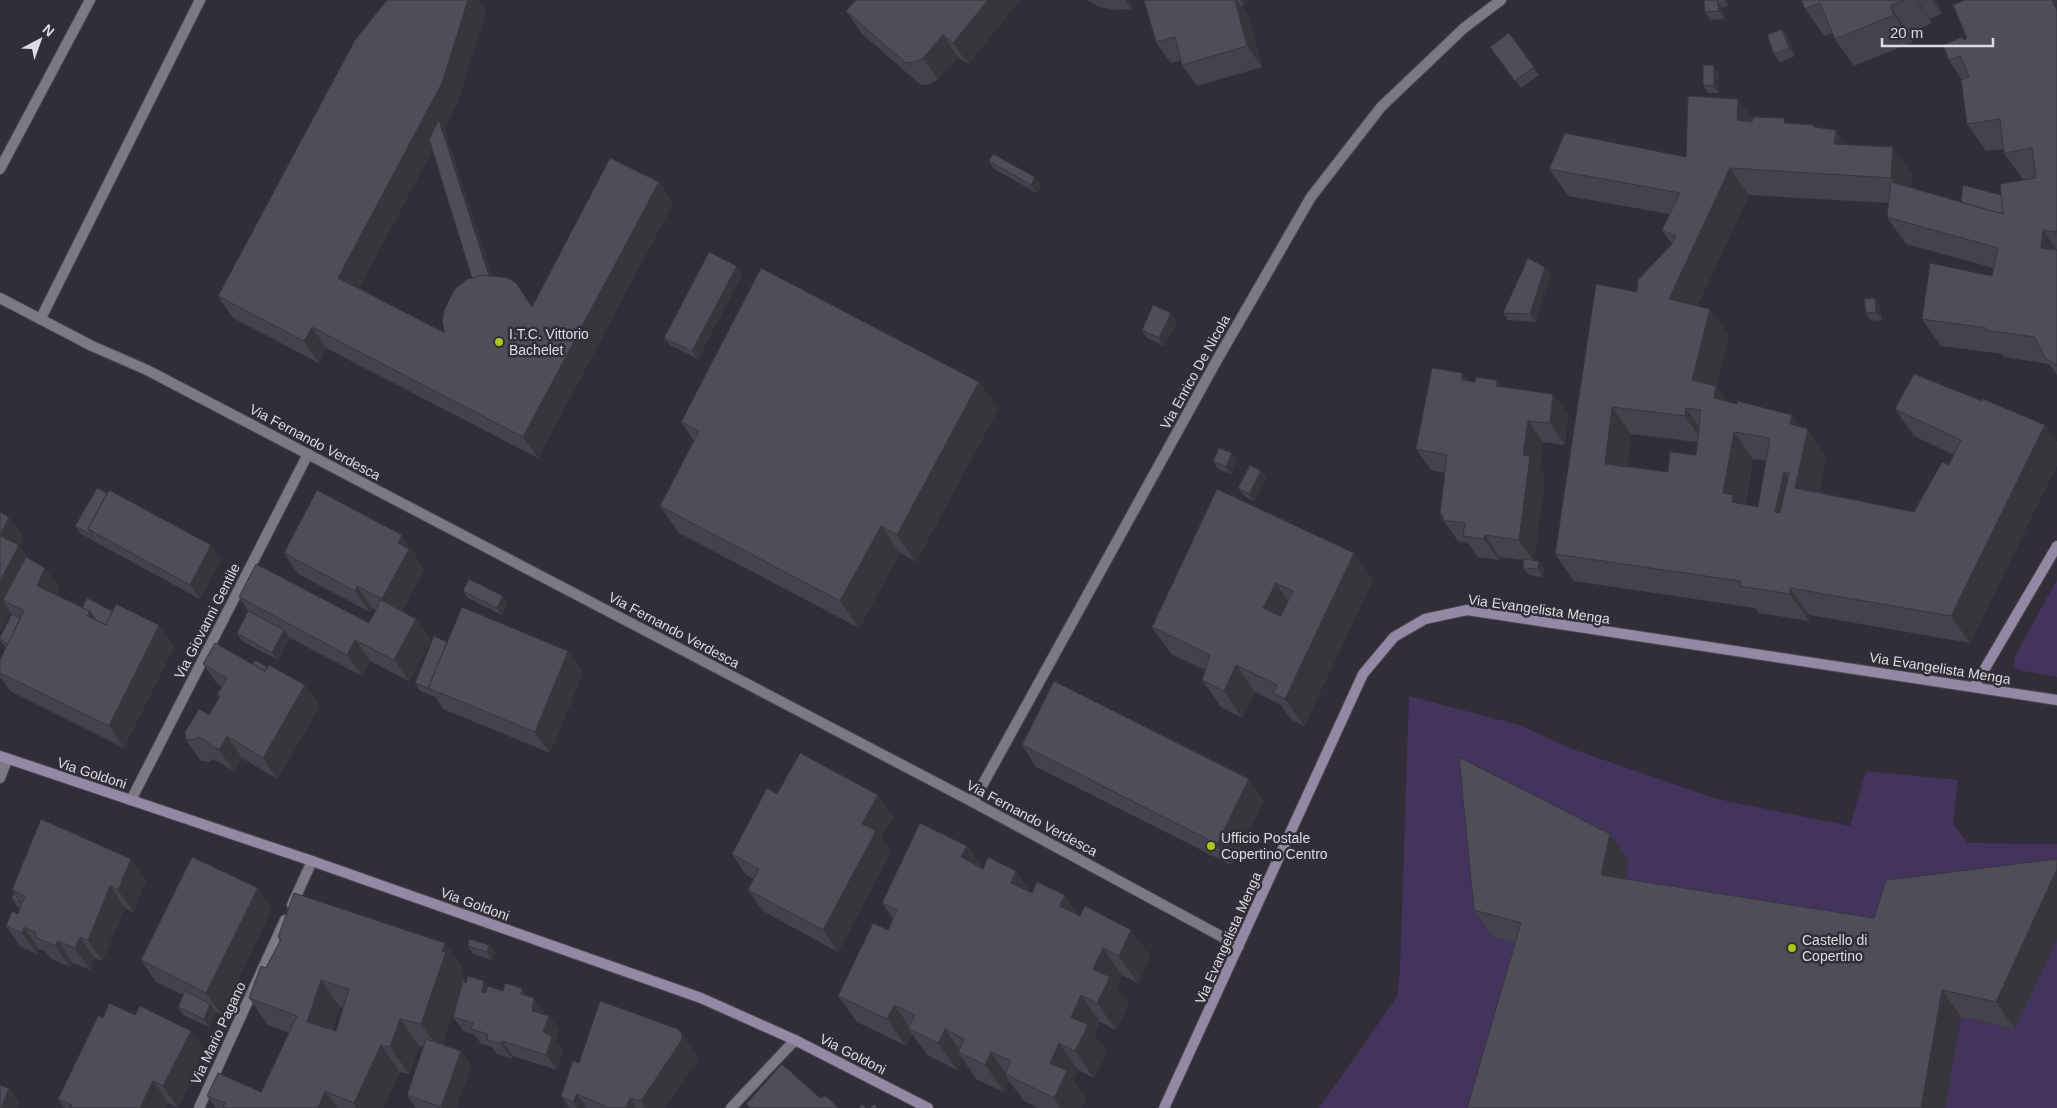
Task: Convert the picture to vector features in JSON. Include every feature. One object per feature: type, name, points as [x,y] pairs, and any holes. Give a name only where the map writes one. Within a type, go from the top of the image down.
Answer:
[{"type":"street","points":[[0,169],[90,0]]},
{"type":"street","points":[[41,318],[200,0]]},
{"type":"street","name":"Via Enrico De Nicola","points":[[973,802],[1217,360],[1311,197],[1381,107],[1464,28],[1501,0]]},
{"type":"street","name":"Via Fernando Verdesca","points":[[0,298],[92,346],[147,370],[308,454],[973,802],[1239,946]]},
{"type":"street","name":"Via Giovanni Gentile","points":[[130,800],[308,454]]},
{"type":"street","points":[[1974,687],[2057,546]]},
{"type":"street","name":"Via Evangelista Menga","points":[[1164,1108],[1363,674],[1394,637],[1425,619],[1467,610],[2057,700]]},
{"type":"street","points":[[0,778],[2,759]]},
{"type":"street","name":"Via Goldoni","points":[[2,759],[312,861],[701,998],[795,1040],[928,1108]]},
{"type":"street","name":"Via Mario Pagano","points":[[199,1108],[312,861]]},
{"type":"street","points":[[732,1108],[795,1040]]},
{"type":"shaded area","points":[[2057,580],[2057,677],[2018,670],[2014,665],[2015,656]]},
{"type":"shaded area","points":[[1409,696],[1519,725],[1572,749],[1717,799],[1850,826],[1866,771],[1958,780],[1953,825],[1968,843],[2057,844],[2057,888],[1893,945],[1540,950],[1494,1108],[1319,1108],[1397,997],[1400,971]]},
{"type":"shaded area","points":[[2057,938],[2057,1108],[1945,1108],[1961,1017],[2015,1029]]},
{"type":"building","points":[[387,0],[468,0],[442,83],[338,278],[445,333],[442,322],[444,310],[455,289],[467,279],[483,275],[508,278],[516,283],[532,307],[610,158],[659,182],[523,437],[312,327],[304,341],[218,296],[355,40]]},
{"type":"building","points":[[856,0],[988,0],[953,43],[943,35],[923,58],[916,62],[906,63],[846,11]]},
{"type":"building","points":[[1144,0],[1235,0],[1247,46],[1182,65],[1175,37],[1156,42]]},
{"type":"building","points":[[1704,0],[1717,0],[1719,11],[1705,12]]},
{"type":"building","points":[[1801,0],[1904,0],[1890,6],[1894,15],[1835,39],[1820,3],[1805,9]]},
{"type":"building","points":[[1965,0],[2052,0],[2057,11],[2057,232],[2043,230],[2041,248],[2057,250],[2057,365],[2045,358],[2035,337],[1922,319],[1930,263],[1992,276],[1998,248],[1887,217],[1891,182],[2003,214],[2000,184],[2036,178],[2032,148],[2004,153],[2000,119],[1967,124],[1961,80],[1969,76],[1960,56],[1949,60],[1943,45],[1962,37],[1964,40],[1967,38],[1953,5]]},
{"type":"building","points":[[1782,29],[1789,48],[1774,54],[1767,35]]},
{"type":"building","points":[[1509,33],[1534,67],[1515,81],[1490,47]]},
{"type":"building","points":[[1703,65],[1714,65],[1714,86],[1703,85]]},
{"type":"building","points":[[1688,96],[1738,99],[1737,120],[1752,122],[1753,117],[1785,118],[1784,123],[1814,125],[1814,127],[1836,130],[1834,144],[1893,147],[1891,178],[1730,168],[1669,299],[1710,309],[1692,380],[1716,386],[1714,398],[1737,404],[1737,401],[1792,415],[1790,424],[1808,429],[1795,488],[1914,512],[1942,462],[1949,465],[1961,440],[1895,409],[1914,374],[1982,401],[1983,399],[2045,425],[1951,616],[1790,588],[1790,594],[1740,586],[1740,581],[1555,554],[1596,284],[1637,292],[1638,280],[1672,244],[1676,236],[1662,230],[1680,193],[1549,169],[1565,133],[1686,157]],"holes":[[[1612,407],[1685,416],[1686,408],[1701,410],[1696,455],[1670,452],[1668,472],[1605,464]],[[1734,432],[1770,438],[1758,507],[1732,502],[1733,495],[1723,493]],[[1784,472],[1789,473],[1780,513],[1775,512]]]},
{"type":"building","points":[[439,120],[489,276],[483,275],[472,278],[429,139]]},
{"type":"building","points":[[993,154],[1035,177],[1031,185],[989,161]]},
{"type":"building","points":[[1963,185],[2001,195],[2003,214],[1961,202]]},
{"type":"building","points":[[709,252],[737,266],[692,351],[664,338]]},
{"type":"building","points":[[1528,258],[1545,267],[1530,314],[1503,313]]},
{"type":"building","points":[[761,268],[979,382],[897,535],[881,526],[840,601],[660,506],[699,431],[681,422]]},
{"type":"building","points":[[1875,298],[1876,312],[1866,313],[1864,299]]},
{"type":"building","points":[[1153,305],[1171,313],[1159,338],[1142,330]]},
{"type":"building","points":[[1432,368],[1462,373],[1462,380],[1475,382],[1476,377],[1497,380],[1496,386],[1553,394],[1550,423],[1528,421],[1523,455],[1530,456],[1519,540],[1485,535],[1484,539],[1463,536],[1465,523],[1443,520],[1443,515],[1440,514],[1447,455],[1416,449]]},
{"type":"building","points":[[1219,448],[1232,453],[1226,467],[1213,461]]},
{"type":"building","points":[[1250,465],[1261,471],[1249,494],[1238,488]]},
{"type":"building","points":[[97,488],[107,493],[88,529],[93,536],[75,526]]},
{"type":"building","points":[[1217,489],[1354,553],[1285,699],[1273,693],[1277,685],[1236,665],[1224,691],[1202,680],[1210,655],[1152,627]],"holes":[[[1276,583],[1293,591],[1281,616],[1263,608]]]},
{"type":"building","points":[[109,490],[211,545],[190,585],[88,529]]},
{"type":"building","points":[[317,490],[402,535],[398,543],[409,549],[382,599],[357,586],[355,591],[284,553]]},
{"type":"building","points":[[0,512],[9,517],[0,535]]},
{"type":"building","points":[[0,536],[19,545],[0,581]]},
{"type":"building","points":[[26,557],[45,568],[37,586],[90,611],[87,616],[106,625],[116,604],[159,625],[109,726],[0,673],[0,660],[24,611],[3,600]]},
{"type":"building","points":[[1524,559],[1539,561],[1538,569],[1523,568]]},
{"type":"building","points":[[256,564],[369,623],[381,600],[416,619],[394,660],[355,640],[347,655],[239,597]]},
{"type":"building","points":[[469,579],[503,596],[497,608],[463,591]]},
{"type":"building","points":[[87,598],[112,611],[106,625],[96,620],[90,611],[82,608]]},
{"type":"building","points":[[462,607],[568,651],[535,732],[428,688]]},
{"type":"building","points":[[248,611],[284,630],[272,653],[237,633]]},
{"type":"building","points":[[12,614],[20,618],[8,644],[0,639],[0,637]]},
{"type":"building","points":[[434,636],[447,642],[429,689],[415,683]]},
{"type":"building","points":[[215,643],[265,671],[269,665],[305,685],[263,758],[227,736],[219,750],[199,737],[194,740],[186,740],[185,732],[199,709],[209,715],[220,696],[217,695],[227,678],[203,664]]},
{"type":"building","points":[[255,660],[267,667],[265,671],[253,664]]},
{"type":"building","points":[[1054,681],[1249,779],[1217,844],[1022,745]]},
{"type":"building","points":[[800,753],[878,795],[862,824],[876,831],[823,930],[748,890],[759,869],[732,854],[767,788],[777,794]]},
{"type":"building","name":"Castello di Copertino","points":[[1459,757],[1610,834],[1601,875],[1874,918],[1886,880],[2057,859],[2057,869],[1996,1002],[1942,990],[1921,1108],[1467,1108],[1521,923],[1474,910]]},
{"type":"building","points":[[41,819],[131,859],[118,890],[110,886],[88,940],[80,937],[75,948],[58,941],[55,946],[35,937],[36,933],[24,927],[22,933],[6,926],[12,911],[18,914],[25,896],[12,890]]},
{"type":"building","points":[[920,823],[967,846],[961,857],[983,869],[988,857],[1016,871],[1011,883],[1032,893],[1037,882],[1065,895],[1060,906],[1080,916],[1085,906],[1131,930],[1119,956],[1103,948],[1093,969],[1110,977],[1097,1003],[1081,995],[1071,1017],[1088,1025],[1075,1051],[1059,1043],[1050,1063],[1067,1071],[1054,1098],[1005,1074],[1011,1061],[991,1052],[985,1065],[958,1052],[964,1039],[945,1029],[938,1043],[908,1028],[915,1015],[894,1005],[887,1019],[838,996],[873,923],[888,930],[897,910],[882,903]]},
{"type":"building","points":[[192,857],[258,888],[206,993],[141,960]]},
{"type":"building","points":[[14,893],[21,903],[12,899]]},
{"type":"building","points":[[294,893],[445,943],[442,951],[446,952],[421,1024],[400,1019],[390,1047],[381,1045],[354,1103],[325,1091],[318,1108],[223,1108],[225,1103],[207,1096],[218,1073],[261,1092],[297,1016],[249,998],[261,966],[266,968],[281,939],[278,937]],"holes":[[[321,980],[349,989],[336,1031],[307,1022]]]},
{"type":"building","points":[[469,939],[489,945],[487,952],[468,946]]},
{"type":"building","points":[[468,976],[484,981],[482,992],[486,993],[488,986],[503,991],[505,983],[522,988],[521,994],[534,998],[532,1011],[549,1016],[543,1032],[552,1037],[546,1055],[502,1041],[501,1044],[487,1040],[488,1034],[471,1029],[473,1023],[453,1017],[463,981],[466,983]]},
{"type":"building","points":[[185,991],[210,1004],[204,1019],[178,1007]]},
{"type":"building","points":[[600,1001],[678,1029],[682,1034],[681,1041],[641,1101],[630,1098],[626,1108],[609,1108],[577,1094],[573,1102],[561,1096],[573,1061],[579,1063]]},
{"type":"building","points":[[109,1003],[135,1015],[140,1006],[191,1031],[163,1086],[153,1081],[140,1108],[70,1108],[72,1105],[58,1099],[98,1016],[103,1018]]},
{"type":"building","points":[[426,1039],[461,1051],[441,1107],[407,1095]]},
{"type":"building","points":[[782,1064],[820,1098],[826,1096],[838,1108],[751,1108],[746,1104]]},
{"type":"building","points":[[0,1085],[9,1088],[1,1108],[0,1108]]},
{"type":"building","points":[[874,1104],[878,1108],[870,1108]]},
{"type":"place","name":"I.T.C. Vittorio Bachelet","points":[[499,342]]},
{"type":"place","name":"Ufficio Postale Copertino Centro","points":[[1211,846]]},
{"type":"place","name":"Castello di Copertino","points":[[1792,948]]}]
